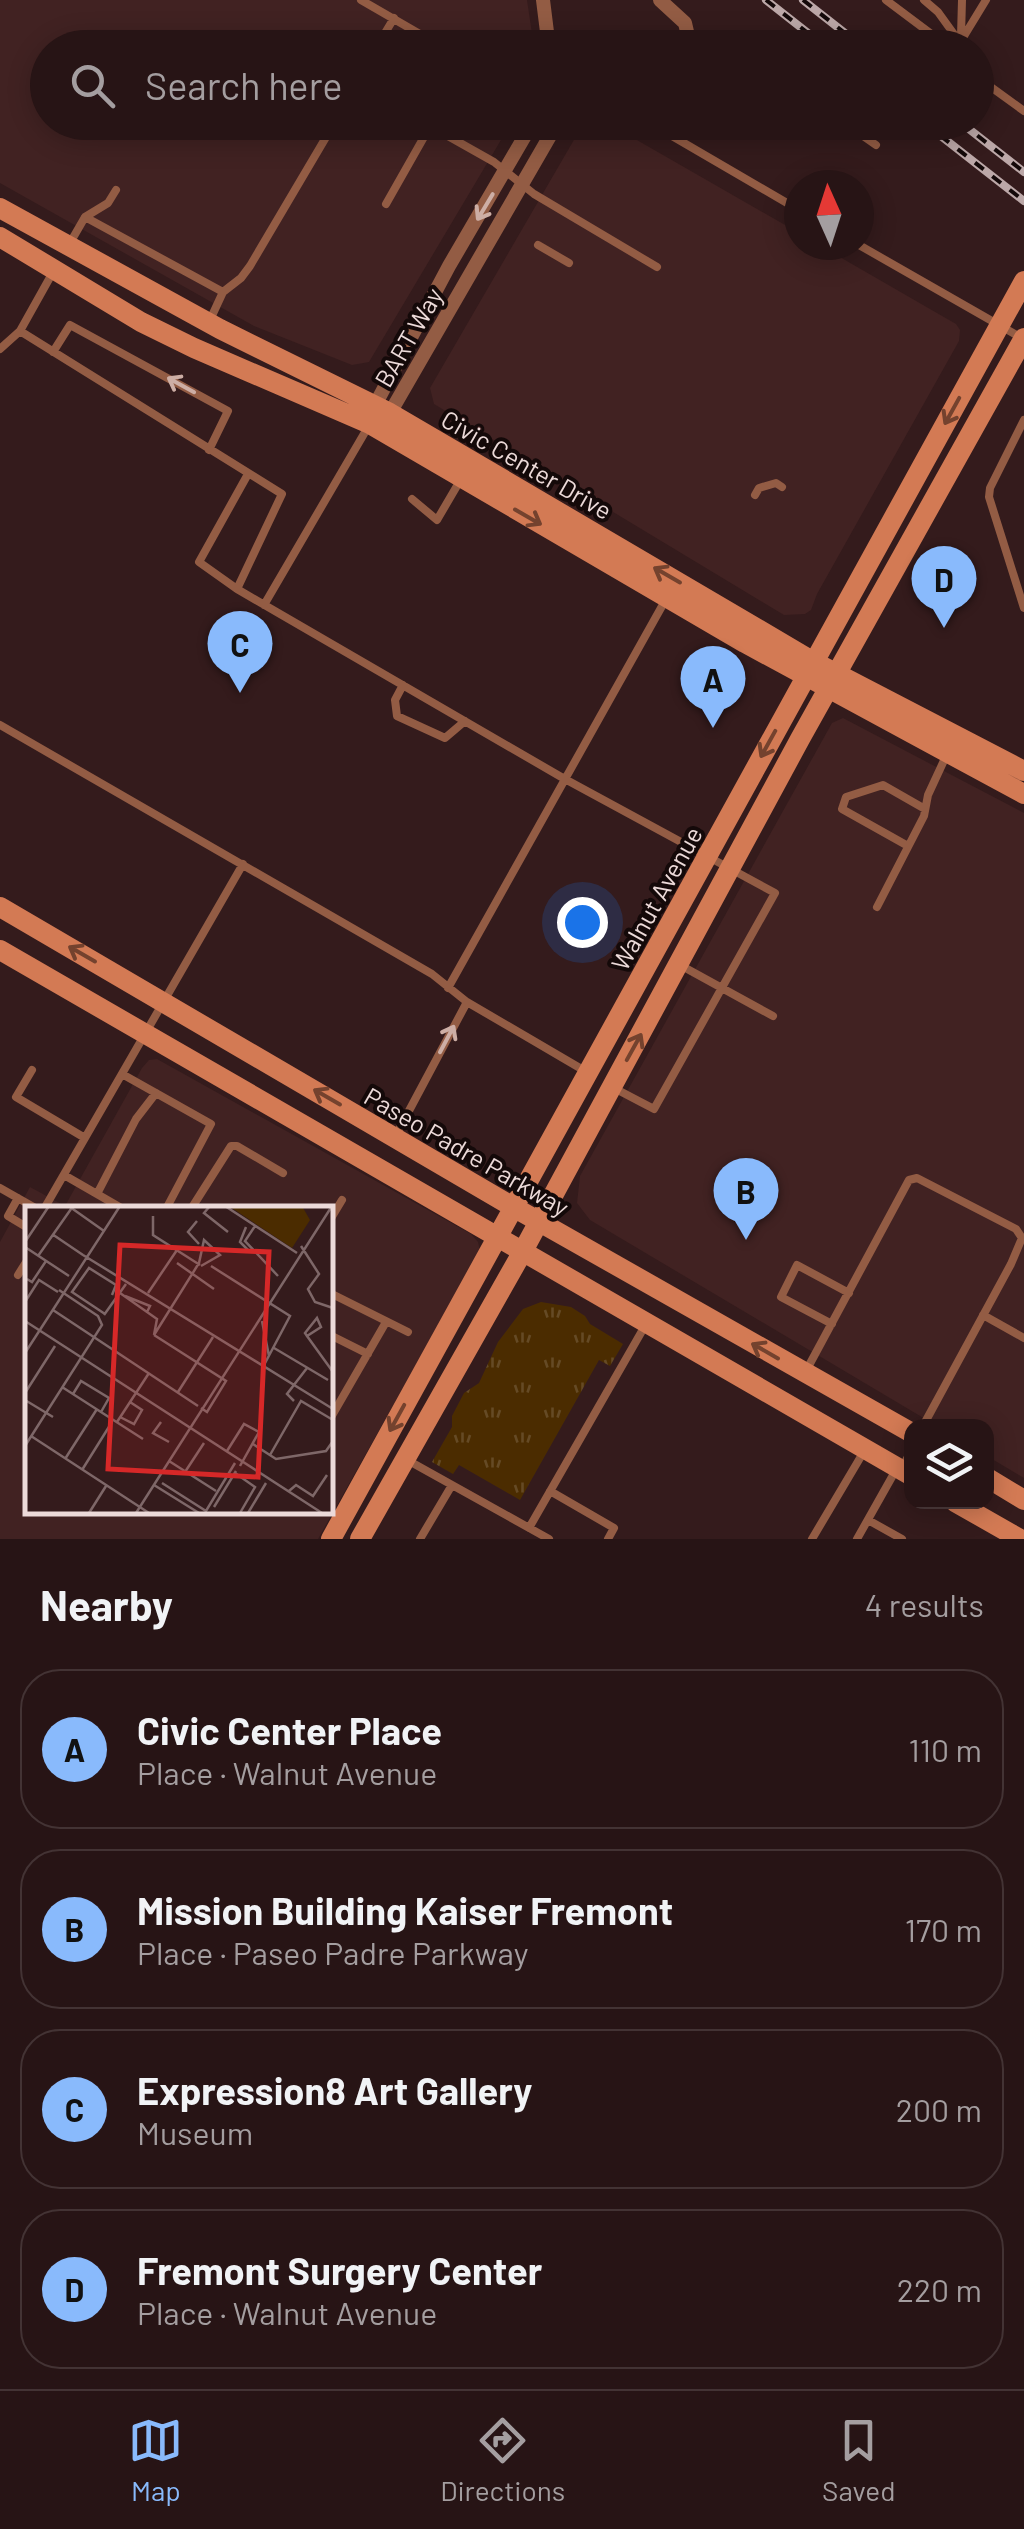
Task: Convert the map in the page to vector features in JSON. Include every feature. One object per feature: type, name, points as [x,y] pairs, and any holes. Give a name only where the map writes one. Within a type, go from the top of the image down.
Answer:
[{"type":"main road","name":"Civic Center Drive","points":[[0,208],[378,414],[834,682],[947,754],[1024,794]]},
{"type":"main road","name":"Civic Center Drive","points":[[0,237],[141,322],[194,348],[378,414],[461,479],[668,596],[811,669]]},
{"type":"main road","name":"Walnut Avenue","points":[[331,1539],[1024,281]]},
{"type":"main road","name":"Walnut Avenue","points":[[360,1539],[523,1251],[1024,339]]},
{"type":"main road","name":"Civic Center Drive","points":[[834,682],[1024,771]]},
{"type":"main road","name":"Paseo Padre Parkway","points":[[0,907],[904,1430]]},
{"type":"main road","points":[[0,950],[903,1471]]},
{"type":"main road","points":[[994,1483],[1024,1500]]},
{"type":"main road","points":[[967,1509],[1020,1539]]},
{"type":"street","points":[[543,0],[547,30]]},
{"type":"street","points":[[660,0],[686,30]]},
{"type":"street","name":"BART Way","points":[[378,414],[523,140]]},
{"type":"street","name":"BART Way","points":[[378,414],[548,140]]},
{"type":"lane","points":[[361,0],[414,30]]},
{"type":"lane","points":[[886,0],[926,30]]},
{"type":"lane","points":[[924,0],[952,30]]},
{"type":"lane","points":[[962,0],[962,30]]},
{"type":"lane","points":[[970,30],[986,0]]},
{"type":"lane","points":[[387,30],[394,18]]},
{"type":"lane","points":[[994,89],[1024,110]]},
{"type":"lane","points":[[209,323],[223,292],[250,266],[325,140]]},
{"type":"lane","points":[[386,204],[418,140]]},
{"type":"lane","points":[[454,140],[657,267]]},
{"type":"lane","points":[[679,140],[784,201]]},
{"type":"lane","points":[[868,140],[876,146]]},
{"type":"lane","points":[[68,247],[85,217],[108,203],[116,190]]},
{"type":"lane","points":[[85,217],[223,292]]},
{"type":"lane","points":[[538,245],[570,264]]},
{"type":"lane","points":[[874,254],[1024,339]]},
{"type":"lane","points":[[0,349],[20,331],[55,268]]},
{"type":"lane","points":[[53,352],[70,324],[228,411],[209,450]]},
{"type":"lane","points":[[20,331],[282,494],[237,588]]},
{"type":"lane","points":[[264,605],[378,414]]},
{"type":"lane","points":[[1024,420],[989,497],[1024,608]]},
{"type":"lane","points":[[248,474],[199,562],[264,605],[563,778],[775,893],[654,1109],[612,1087]]},
{"type":"lane","points":[[412,500],[437,520],[461,479]]},
{"type":"lane","points":[[755,494],[759,488],[776,483],[782,487]]},
{"type":"lane","points":[[448,988],[668,596]]},
{"type":"lane","points":[[403,685],[396,700],[398,716],[445,738],[465,721]]},
{"type":"lane","points":[[0,725],[432,974],[467,1002],[589,1073]]},
{"type":"lane","points":[[877,908],[947,754]]},
{"type":"lane","points":[[908,846],[842,809],[842,804],[846,797],[883,785],[925,809]]},
{"type":"lane","points":[[43,1206],[242,864]]},
{"type":"lane","points":[[679,964],[772,1016]]},
{"type":"lane","points":[[395,1138],[467,1002]]},
{"type":"lane","points":[[32,1070],[16,1097],[85,1138]]},
{"type":"lane","points":[[122,1074],[211,1124],[168,1206]]},
{"type":"lane","points":[[98,1194],[136,1119],[156,1093]]},
{"type":"lane","points":[[193,1206],[231,1146],[283,1173]]},
{"type":"lane","points":[[64,1176],[118,1206]]},
{"type":"lane","points":[[804,1374],[909,1180],[918,1178],[1016,1230],[1022,1238],[927,1419]]},
{"type":"lane","points":[[0,1188],[35,1206]]},
{"type":"lane","points":[[0,1229],[18,1198]]},
{"type":"lane","points":[[332,1217],[342,1200]]},
{"type":"lane","points":[[8,1216],[25,1226]]},
{"type":"lane","points":[[18,1275],[25,1264]]},
{"type":"lane","points":[[832,1324],[780,1297],[797,1265],[849,1293]]},
{"type":"lane","points":[[332,1294],[408,1332]]},
{"type":"lane","points":[[983,1315],[1024,1338]]},
{"type":"lane","points":[[332,1417],[386,1322]]},
{"type":"lane","points":[[529,1528],[646,1323]]},
{"type":"lane","points":[[332,1336],[368,1354]]},
{"type":"lane","points":[[812,1539],[865,1449]]},
{"type":"lane","points":[[406,1459],[549,1539]]},
{"type":"lane","points":[[857,1539],[903,1471]]},
{"type":"lane","points":[[420,1539],[452,1484]]},
{"type":"lane","points":[[550,1491],[614,1528],[608,1539]]},
{"type":"lane","points":[[868,1520],[902,1539]]},
{"type":"shaded area","points":[[0,0],[527,0],[531,30],[30,30],[30,140],[501,140],[369,362],[352,365],[254,326],[0,183]]},
{"type":"shaded area","points":[[574,140],[637,140],[784,224],[784,260],[845,260],[956,324],[960,330],[959,341],[811,610],[805,614],[784,615],[434,404],[430,388]]},
{"type":"shaded area","points":[[843,718],[1024,813],[1024,1478],[994,1460],[994,1419],[925,1419],[590,1220],[577,1203],[580,1176],[832,723]]},
{"type":"shaded area","points":[[157,1059],[471,1234],[478,1242],[480,1251],[318,1539],[0,1539],[0,1242],[30,1187],[65,1206],[149,1060]]},
{"type":"green space","points":[[541,1302],[571,1307],[623,1344],[610,1366],[599,1360],[520,1500],[459,1465],[453,1474],[432,1462],[452,1427],[452,1416],[464,1393],[479,1383],[498,1342],[523,1309]]},
{"type":"railway","points":[[766,0],[804,30]]},
{"type":"railway","points":[[803,0],[841,30]]},
{"type":"railway","points":[[946,140],[1024,201]]},
{"type":"railway","points":[[983,140],[1024,172]]},
{"type":"place","name":"Fremont Surgery Center","points":[[944,628]]},
{"type":"place","name":"Expression8 Art Gallery","points":[[240,693]]},
{"type":"place","name":"Civic Center Place","points":[[713,728]]},
{"type":"place","name":"Mission Building Kaiser Fremont","points":[[746,1240]]}]
